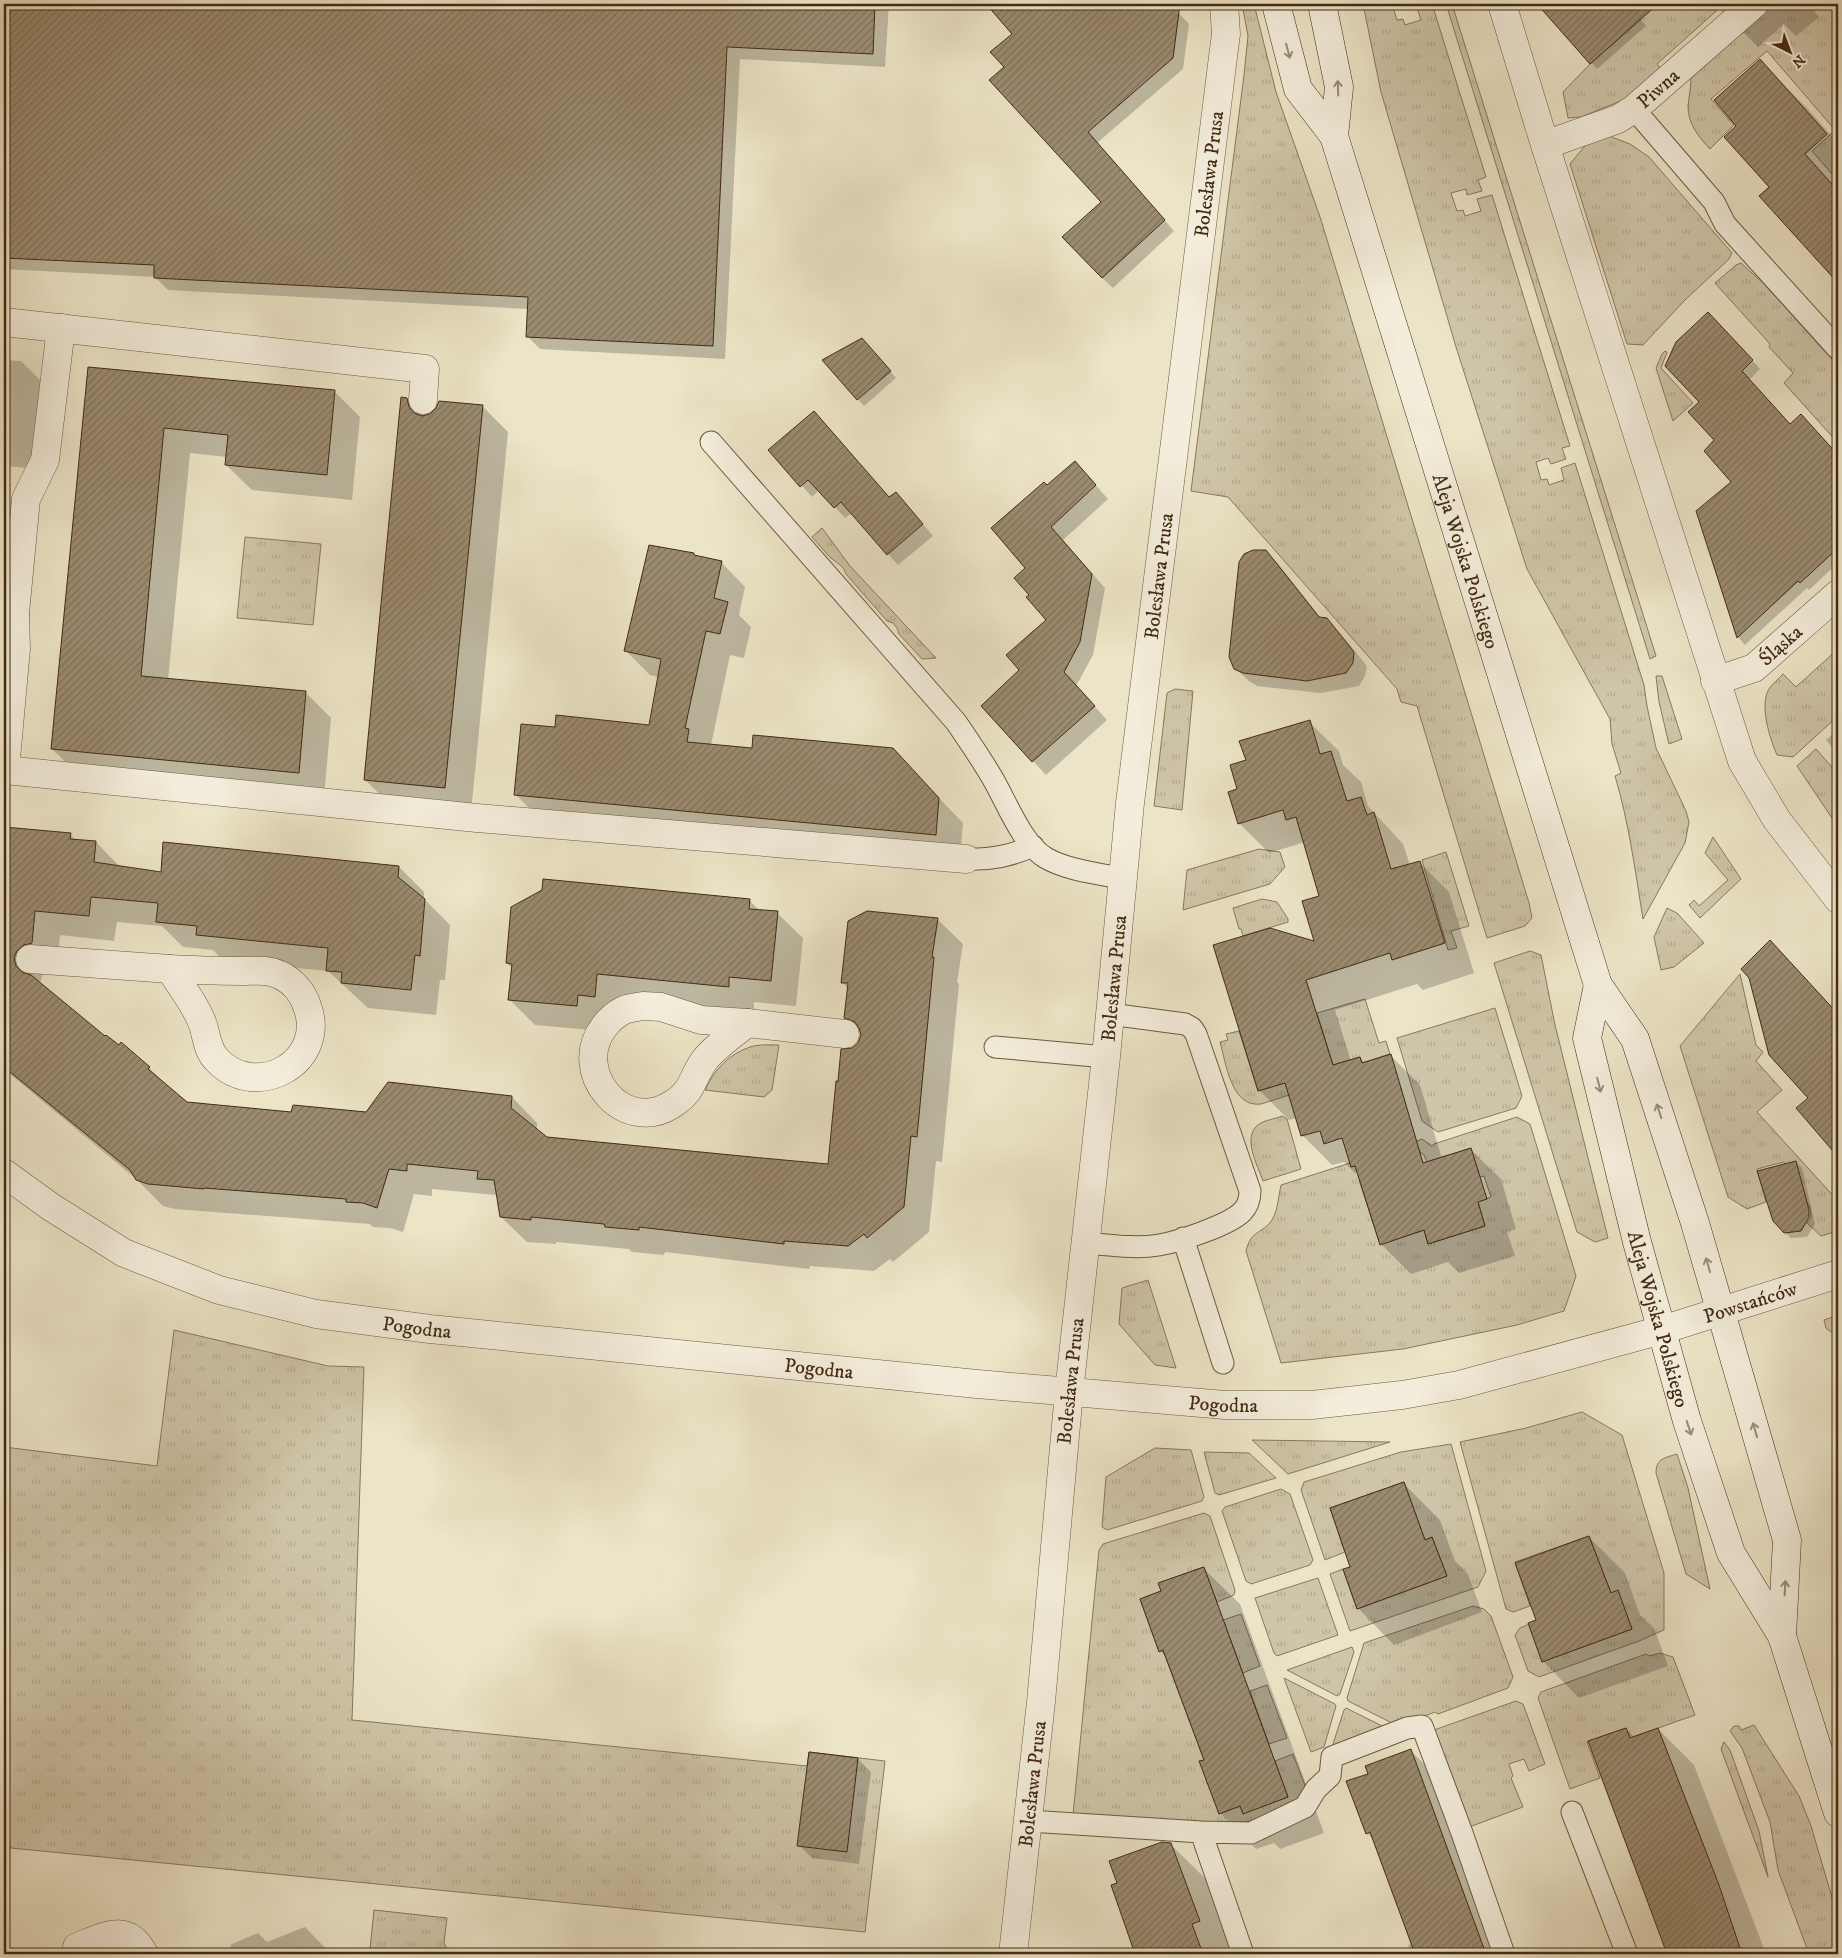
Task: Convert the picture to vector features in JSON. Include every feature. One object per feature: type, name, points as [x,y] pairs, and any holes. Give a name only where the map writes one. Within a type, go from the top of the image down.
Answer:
[{"type":"street","name":"Bolesława Prusa","points":[[1014,1954],[1029,1821],[1069,1392],[1106,1057],[1132,794],[1226,34],[1224,4]]},
{"type":"street","name":"Aleja Wojska Polskiego","points":[[1276,4],[1298,89],[1334,136],[1598,986],[1635,1039],[1696,1223],[1787,1540],[1782,1636]]},
{"type":"street","name":"Aleja Wojska Polskiego","points":[[1322,4],[1340,86],[1334,136]]},
{"type":"street","points":[[1502,4],[1715,682],[1742,761],[1777,820],[1838,898]]},
{"type":"street","name":"Piwna","points":[[1545,145],[1618,119],[1634,110],[1754,4]]},
{"type":"street","points":[[4,322],[425,370],[423,400]]},
{"type":"street","points":[[61,328],[45,460],[15,498],[10,612],[16,649],[5,770],[477,818],[966,859]]},
{"type":"street","name":"Śląska","points":[[1715,682],[1754,668],[1838,594]]},
{"type":"street","points":[[30,958],[170,969],[244,972],[263,970],[281,975],[294,985],[304,998],[310,1014],[311,1030],[306,1047],[297,1061],[284,1071],[266,1077],[248,1077],[231,1071],[216,1060],[207,1044],[203,1026],[170,969]]},
{"type":"street","name":"Aleja Wojska Polskiego","points":[[1598,986],[1588,1038],[1638,1242],[1687,1421],[1731,1554],[1782,1636],[1838,1812]]},
{"type":"street","points":[[747,1022],[704,1060],[684,1096],[669,1106],[654,1112],[637,1111],[622,1106],[608,1097],[598,1083],[593,1068],[593,1051],[598,1034],[610,1020],[625,1010],[643,1006],[660,1007],[701,1020],[747,1022],[845,1034]]},
{"type":"street","name":"Pogodna","points":[[4,1172],[51,1207],[124,1253],[219,1290],[316,1314],[430,1329],[1069,1392],[1225,1405],[1284,1406],[1330,1403],[1402,1395],[1459,1385],[1662,1330]]},
{"type":"street","name":"Powstańców","points":[[1662,1330],[1838,1274]]},
{"type":"street","points":[[77,1952],[109,1935],[122,1934],[133,1938],[144,1954]]},
{"type":"lane","points":[[1634,110],[1714,202],[1725,224],[1838,349]]},
{"type":"lane","points":[[711,442],[956,722],[979,755],[1022,832],[1033,846],[1047,859],[1060,864],[1123,879]]},
{"type":"lane","points":[[966,859],[996,859],[1014,855],[1033,846]]},
{"type":"lane","points":[[1085,1243],[1140,1246],[1160,1245],[1234,1219],[1244,1211],[1249,1203],[1250,1191],[1196,1034],[1192,1028],[1185,1024],[1110,1014]]},
{"type":"lane","points":[[995,1047],[1106,1057]]},
{"type":"lane","points":[[1183,1238],[1223,1364]]},
{"type":"lane","points":[[1029,1821],[1201,1832],[1251,1833],[1305,1808],[1316,1789],[1330,1776],[1332,1758],[1407,1728],[1422,1726],[1504,1954]]},
{"type":"lane","points":[[1572,1812],[1624,1953]]},
{"type":"lane","points":[[1201,1832],[1243,1954]]},
{"type":"green space","points":[[1242,4],[1254,4],[1276,92],[1321,220],[1529,903],[1532,918],[1525,926],[1487,938],[1417,706],[1401,702],[1397,689],[1228,497],[1191,491],[1244,75],[1248,36]]},
{"type":"green space","points":[[1363,4],[1392,4],[1397,20],[1403,19],[1405,25],[1421,20],[1417,8],[1432,4],[1486,177],[1478,180],[1482,191],[1467,195],[1466,189],[1451,193],[1457,211],[1463,210],[1465,216],[1481,211],[1477,199],[1492,195],[1570,446],[1562,448],[1566,459],[1551,464],[1548,458],[1536,462],[1541,480],[1547,479],[1549,485],[1564,480],[1561,468],[1575,463],[1644,685],[1656,748],[1686,811],[1689,822],[1685,843],[1643,919],[1628,829],[1615,776],[1621,773],[1612,744],[1610,719],[1527,569],[1456,347],[1381,92]]},
{"type":"green space","points":[[1446,4],[1452,4],[1656,656],[1650,659]]},
{"type":"green space","points":[[1657,4],[1724,4],[1657,64],[1662,70],[1628,98],[1581,117],[1568,118],[1563,92],[1590,64]]},
{"type":"green space","points":[[1774,4],[1838,4],[1838,181],[1812,151],[1835,130],[1767,51],[1711,99],[1734,125],[1710,149],[1692,124],[1688,112],[1691,78]]},
{"type":"green space","points":[[1609,136],[1630,144],[1649,157],[1732,253],[1729,259],[1685,300],[1643,345],[1627,344],[1570,164],[1588,142]]},
{"type":"green space","points":[[1741,263],[1765,285],[1838,366],[1838,443],[1784,383],[1793,373],[1769,347],[1770,344],[1715,283]]},
{"type":"green space","points":[[1665,351],[1667,352],[1661,368],[1693,403],[1673,421],[1656,368]]},
{"type":"green space","points":[[822,528],[850,566],[936,658],[922,659],[899,634],[893,623],[887,621],[842,567],[824,551],[812,537]]},
{"type":"green space","points":[[245,537],[321,544],[313,625],[237,618]]},
{"type":"green space","points":[[1838,649],[1838,716],[1793,757],[1777,755],[1771,740],[1765,713],[1766,696],[1769,689],[1783,674],[1796,687]]},
{"type":"green space","points":[[1656,676],[1662,676],[1682,739],[1669,744],[1659,702]]},
{"type":"green space","points":[[1175,689],[1193,691],[1182,810],[1154,806],[1167,693]]},
{"type":"green space","points":[[1816,749],[1838,774],[1838,827],[1797,766]]},
{"type":"green space","points":[[1713,837],[1741,879],[1700,918],[1689,905],[1694,900],[1699,906],[1728,880],[1705,853]]},
{"type":"green space","points":[[1259,849],[1280,852],[1285,867],[1270,884],[1183,910],[1187,870]]},
{"type":"green space","points":[[1446,852],[1469,926],[1451,931],[1457,948],[1448,950],[1422,860]]},
{"type":"green space","points":[[1262,899],[1277,902],[1288,922],[1243,936],[1233,908]]},
{"type":"green space","points":[[1667,908],[1677,913],[1704,943],[1674,967],[1661,970],[1654,937]]},
{"type":"green space","points":[[1530,951],[1541,955],[1555,1025],[1608,1238],[1595,1242],[1577,1232],[1494,963]]},
{"type":"green space","points":[[1740,974],[1756,1045],[1763,1052],[1756,1061],[1782,1090],[1757,1112],[1838,1201],[1838,1231],[1821,1236],[1807,1223],[1811,1217],[1810,1208],[1784,1162],[1757,1169],[1766,1202],[1747,1209],[1728,1197],[1680,1046]]},
{"type":"green space","points":[[1365,999],[1379,1043],[1386,1041],[1390,1054],[1362,1063],[1360,1057],[1333,1065],[1317,1013]]},
{"type":"green space","points":[[1495,1008],[1522,1096],[1516,1108],[1438,1132],[1422,1121],[1397,1038]]},
{"type":"green space","points":[[1239,1031],[1258,1091],[1298,1079],[1302,1091],[1261,1104],[1251,1103],[1243,1099],[1236,1092],[1228,1072],[1220,1042],[1228,1040],[1226,1034]]},
{"type":"green space","points":[[779,1045],[772,1090],[764,1097],[705,1090],[718,1069],[735,1054],[753,1046]]},
{"type":"green space","points":[[1282,1116],[1287,1119],[1301,1169],[1263,1181],[1252,1152],[1251,1136],[1259,1124]]},
{"type":"green space","points":[[1517,1117],[1530,1124],[1576,1276],[1564,1311],[1517,1325],[1403,1349],[1281,1363],[1246,1251],[1252,1237],[1272,1220],[1276,1211],[1281,1185],[1350,1163],[1351,1167],[1360,1164],[1360,1183],[1380,1244],[1424,1230],[1428,1244],[1485,1226],[1478,1202],[1491,1197],[1484,1176],[1480,1177],[1471,1148],[1427,1162],[1424,1155],[1415,1148],[1417,1141],[1422,1139],[1432,1146]]},
{"type":"green space","points":[[1148,1280],[1176,1368],[1155,1365],[1119,1324],[1122,1288]]},
{"type":"green space","points":[[1838,1315],[1838,1329],[1831,1332],[1826,1328],[1824,1320]]},
{"type":"green space","points":[[174,1330],[328,1366],[364,1367],[352,1720],[807,1766],[809,1752],[885,1761],[865,1932],[11,1848],[4,1827],[4,1447],[157,1466]]},
{"type":"green space","points":[[1582,1412],[1622,1435],[1664,1573],[1664,1630],[1539,1677],[1528,1671],[1515,1635],[1520,1628],[1529,1624],[1542,1662],[1632,1629],[1618,1591],[1611,1593],[1589,1536],[1515,1562],[1530,1606],[1513,1612],[1506,1609],[1460,1442],[1526,1428]]},
{"type":"green space","points":[[1252,1440],[1390,1442],[1288,1474]]},
{"type":"green space","points":[[1451,1444],[1486,1571],[1478,1587],[1350,1631],[1330,1574],[1343,1569],[1357,1609],[1447,1576],[1432,1537],[1425,1540],[1404,1482],[1330,1508],[1345,1552],[1325,1560],[1301,1490],[1304,1482],[1401,1452]]},
{"type":"green space","points":[[1155,1448],[1191,1450],[1204,1497],[1202,1501],[1107,1530],[1102,1527],[1106,1477]]},
{"type":"green space","points":[[1204,1452],[1249,1453],[1276,1478],[1219,1495],[1215,1493]]},
{"type":"green space","points":[[1677,1454],[1688,1488],[1710,1589],[1686,1574],[1656,1473],[1659,1461]]},
{"type":"green space","points":[[1281,1489],[1290,1494],[1313,1560],[1310,1565],[1251,1584],[1246,1581],[1222,1511],[1225,1507]]},
{"type":"green space","points":[[1204,1513],[1210,1516],[1235,1590],[1234,1595],[1217,1602],[1203,1567],[1159,1583],[1161,1591],[1140,1599],[1159,1651],[1163,1650],[1204,1760],[1200,1762],[1219,1814],[1240,1806],[1243,1813],[1288,1797],[1275,1761],[1293,1754],[1306,1788],[1290,1809],[1251,1822],[1166,1821],[1073,1815],[1099,1550],[1103,1544]]},
{"type":"green space","points":[[1318,1578],[1338,1635],[1277,1656],[1274,1653],[1255,1598]]},
{"type":"green space","points":[[1473,1606],[1484,1609],[1491,1616],[1513,1677],[1508,1688],[1438,1714],[1435,1712],[1400,1725],[1394,1724],[1348,1701],[1347,1698],[1364,1643]]},
{"type":"green space","points":[[1241,1614],[1260,1666],[1243,1673],[1223,1620]]},
{"type":"green space","points":[[1352,1647],[1354,1652],[1340,1694],[1337,1696],[1287,1670]]},
{"type":"green space","points":[[1660,1653],[1673,1657],[1695,1715],[1630,1738],[1626,1728],[1587,1742],[1600,1778],[1570,1789],[1538,1698],[1541,1692],[1646,1654],[1649,1656]]},
{"type":"green space","points":[[1284,1678],[1335,1704],[1324,1747],[1311,1752]]},
{"type":"green space","points":[[1267,1685],[1287,1738],[1269,1744],[1250,1691]]},
{"type":"green space","points":[[1516,1701],[1523,1704],[1545,1764],[1529,1771],[1524,1759],[1509,1764],[1513,1776],[1511,1778],[1523,1807],[1472,1826],[1464,1826],[1434,1730]]},
{"type":"green space","points":[[1346,1708],[1384,1727],[1334,1748],[1333,1744]]},
{"type":"green space","points":[[1754,1725],[1799,1796],[1811,1826],[1838,1918],[1838,1954],[1809,1954],[1778,1870],[1770,1822],[1742,1748],[1730,1731],[1734,1726],[1739,1726],[1741,1730]]},
{"type":"green space","points":[[1724,1742],[1730,1750],[1759,1831],[1768,1877],[1721,1749]]},
{"type":"green space","points":[[374,1910],[447,1918],[444,1943],[447,1949],[427,1954],[385,1954],[385,1951],[370,1949]]},
{"type":"building","points":[[4,4],[875,4],[873,54],[727,47],[713,346],[526,337],[528,297],[154,278],[154,265],[4,258]]},
{"type":"building","points":[[986,4],[1180,4],[1173,58],[1088,132],[1165,220],[1102,278],[1062,237],[1101,202],[989,80],[1004,67],[990,52],[1012,34]]},
{"type":"building","points":[[1537,4],[1658,4],[1590,64]]},
{"type":"building","points":[[1760,59],[1827,134],[1805,154],[1838,191],[1838,283],[1759,196],[1769,187],[1724,137],[1736,126],[1714,100]]},
{"type":"building","points":[[1708,312],[1753,360],[1742,371],[1790,424],[1801,414],[1838,455],[1838,548],[1800,583],[1798,581],[1737,638],[1696,511],[1731,482],[1704,451],[1714,440],[1688,412],[1699,402],[1665,366],[1676,342]]},
{"type":"building","points":[[862,338],[891,371],[857,400],[822,360]]},
{"type":"building","points":[[88,367],[335,390],[327,475],[225,465],[228,435],[164,428],[141,676],[306,691],[299,773],[51,749]]},
{"type":"building","points":[[401,397],[407,398],[409,407],[414,413],[422,416],[430,414],[436,408],[439,401],[483,405],[445,788],[364,780]]},
{"type":"building","points":[[814,411],[889,497],[896,492],[923,524],[887,555],[841,502],[834,508],[808,480],[800,487],[768,450]]},
{"type":"building","points":[[1075,461],[1096,485],[1051,527],[1092,574],[1080,642],[1064,672],[1095,706],[1032,762],[981,706],[1019,670],[1006,655],[1046,620],[1026,597],[1029,595],[1014,578],[1025,568],[991,528],[1044,482],[1047,485]]},
{"type":"building","points":[[649,545],[694,553],[694,555],[722,561],[714,598],[728,602],[720,634],[706,631],[685,728],[689,729],[687,742],[752,748],[753,735],[893,748],[939,798],[936,835],[514,795],[521,724],[555,727],[556,715],[649,725],[661,659],[624,651]]},
{"type":"building","points":[[1253,550],[1266,550],[1319,617],[1327,618],[1354,652],[1353,663],[1346,673],[1307,681],[1243,673],[1234,669],[1229,657],[1239,562],[1244,554]]},
{"type":"building","points":[[1310,720],[1320,754],[1331,751],[1347,801],[1361,797],[1367,815],[1374,812],[1391,869],[1420,861],[1445,943],[1392,960],[1390,953],[1306,980],[1333,1065],[1360,1057],[1362,1063],[1391,1054],[1423,1163],[1471,1148],[1487,1199],[1478,1202],[1485,1226],[1428,1244],[1424,1230],[1380,1245],[1355,1166],[1351,1167],[1342,1138],[1324,1144],[1320,1131],[1301,1136],[1285,1083],[1258,1091],[1213,945],[1270,928],[1314,941],[1302,901],[1319,896],[1296,817],[1286,820],[1283,810],[1238,824],[1228,792],[1237,789],[1230,765],[1246,760],[1239,741]]},
{"type":"building","points":[[4,827],[71,833],[70,839],[96,841],[94,862],[161,872],[163,842],[399,866],[398,877],[425,899],[420,956],[415,955],[411,990],[341,983],[342,972],[326,971],[328,948],[196,935],[197,926],[156,922],[158,903],[91,897],[89,916],[35,911],[32,943],[24,945],[17,951],[14,958],[16,966],[22,972],[31,975],[105,1036],[119,1045],[121,1042],[150,1067],[148,1069],[187,1102],[291,1112],[293,1105],[366,1112],[388,1082],[512,1096],[511,1108],[547,1137],[828,1164],[841,1049],[852,1048],[858,1043],[861,1035],[855,1022],[844,1018],[848,983],[841,983],[848,921],[867,911],[938,918],[932,957],[934,957],[917,1137],[911,1136],[904,1207],[867,1238],[864,1234],[848,1246],[784,1241],[784,1244],[639,1227],[639,1230],[605,1227],[604,1224],[531,1217],[531,1220],[500,1217],[494,1180],[477,1179],[478,1171],[407,1164],[407,1171],[389,1169],[377,1208],[363,1203],[346,1202],[346,1199],[148,1184],[136,1180],[130,1170],[4,1067]]},
{"type":"building","points":[[543,879],[750,899],[749,909],[778,911],[771,981],[729,977],[729,987],[597,974],[595,997],[578,995],[577,1006],[508,1000],[512,964],[506,963],[511,907],[542,890]]},
{"type":"building","points":[[1770,940],[1838,1014],[1838,1157],[1796,1108],[1808,1098],[1769,1055],[1749,978],[1741,969]]},
{"type":"building","points":[[1796,1161],[1809,1210],[1809,1217],[1801,1231],[1784,1233],[1773,1221],[1757,1171]]},
{"type":"building","points":[[1404,1482],[1425,1540],[1432,1537],[1447,1576],[1357,1609],[1343,1569],[1350,1567],[1330,1508]]},
{"type":"building","points":[[1589,1536],[1611,1593],[1618,1590],[1632,1629],[1542,1662],[1528,1623],[1536,1620],[1515,1563]]},
{"type":"building","points":[[1204,1567],[1288,1797],[1243,1814],[1240,1806],[1219,1814],[1199,1761],[1204,1760],[1163,1650],[1159,1652],[1140,1599],[1161,1591],[1158,1583]]},
{"type":"building","points":[[1626,1728],[1630,1738],[1658,1728],[1719,1885],[1742,1954],[1667,1954],[1588,1741]]},
{"type":"building","points":[[1411,1749],[1486,1954],[1415,1954],[1370,1832],[1366,1834],[1346,1781],[1368,1774],[1365,1766]]},
{"type":"building","points":[[809,1752],[858,1758],[847,1852],[797,1846]]},
{"type":"building","points":[[1162,1842],[1171,1843],[1200,1921],[1192,1924],[1203,1954],[1135,1954],[1111,1885],[1117,1883],[1109,1861]]}]
